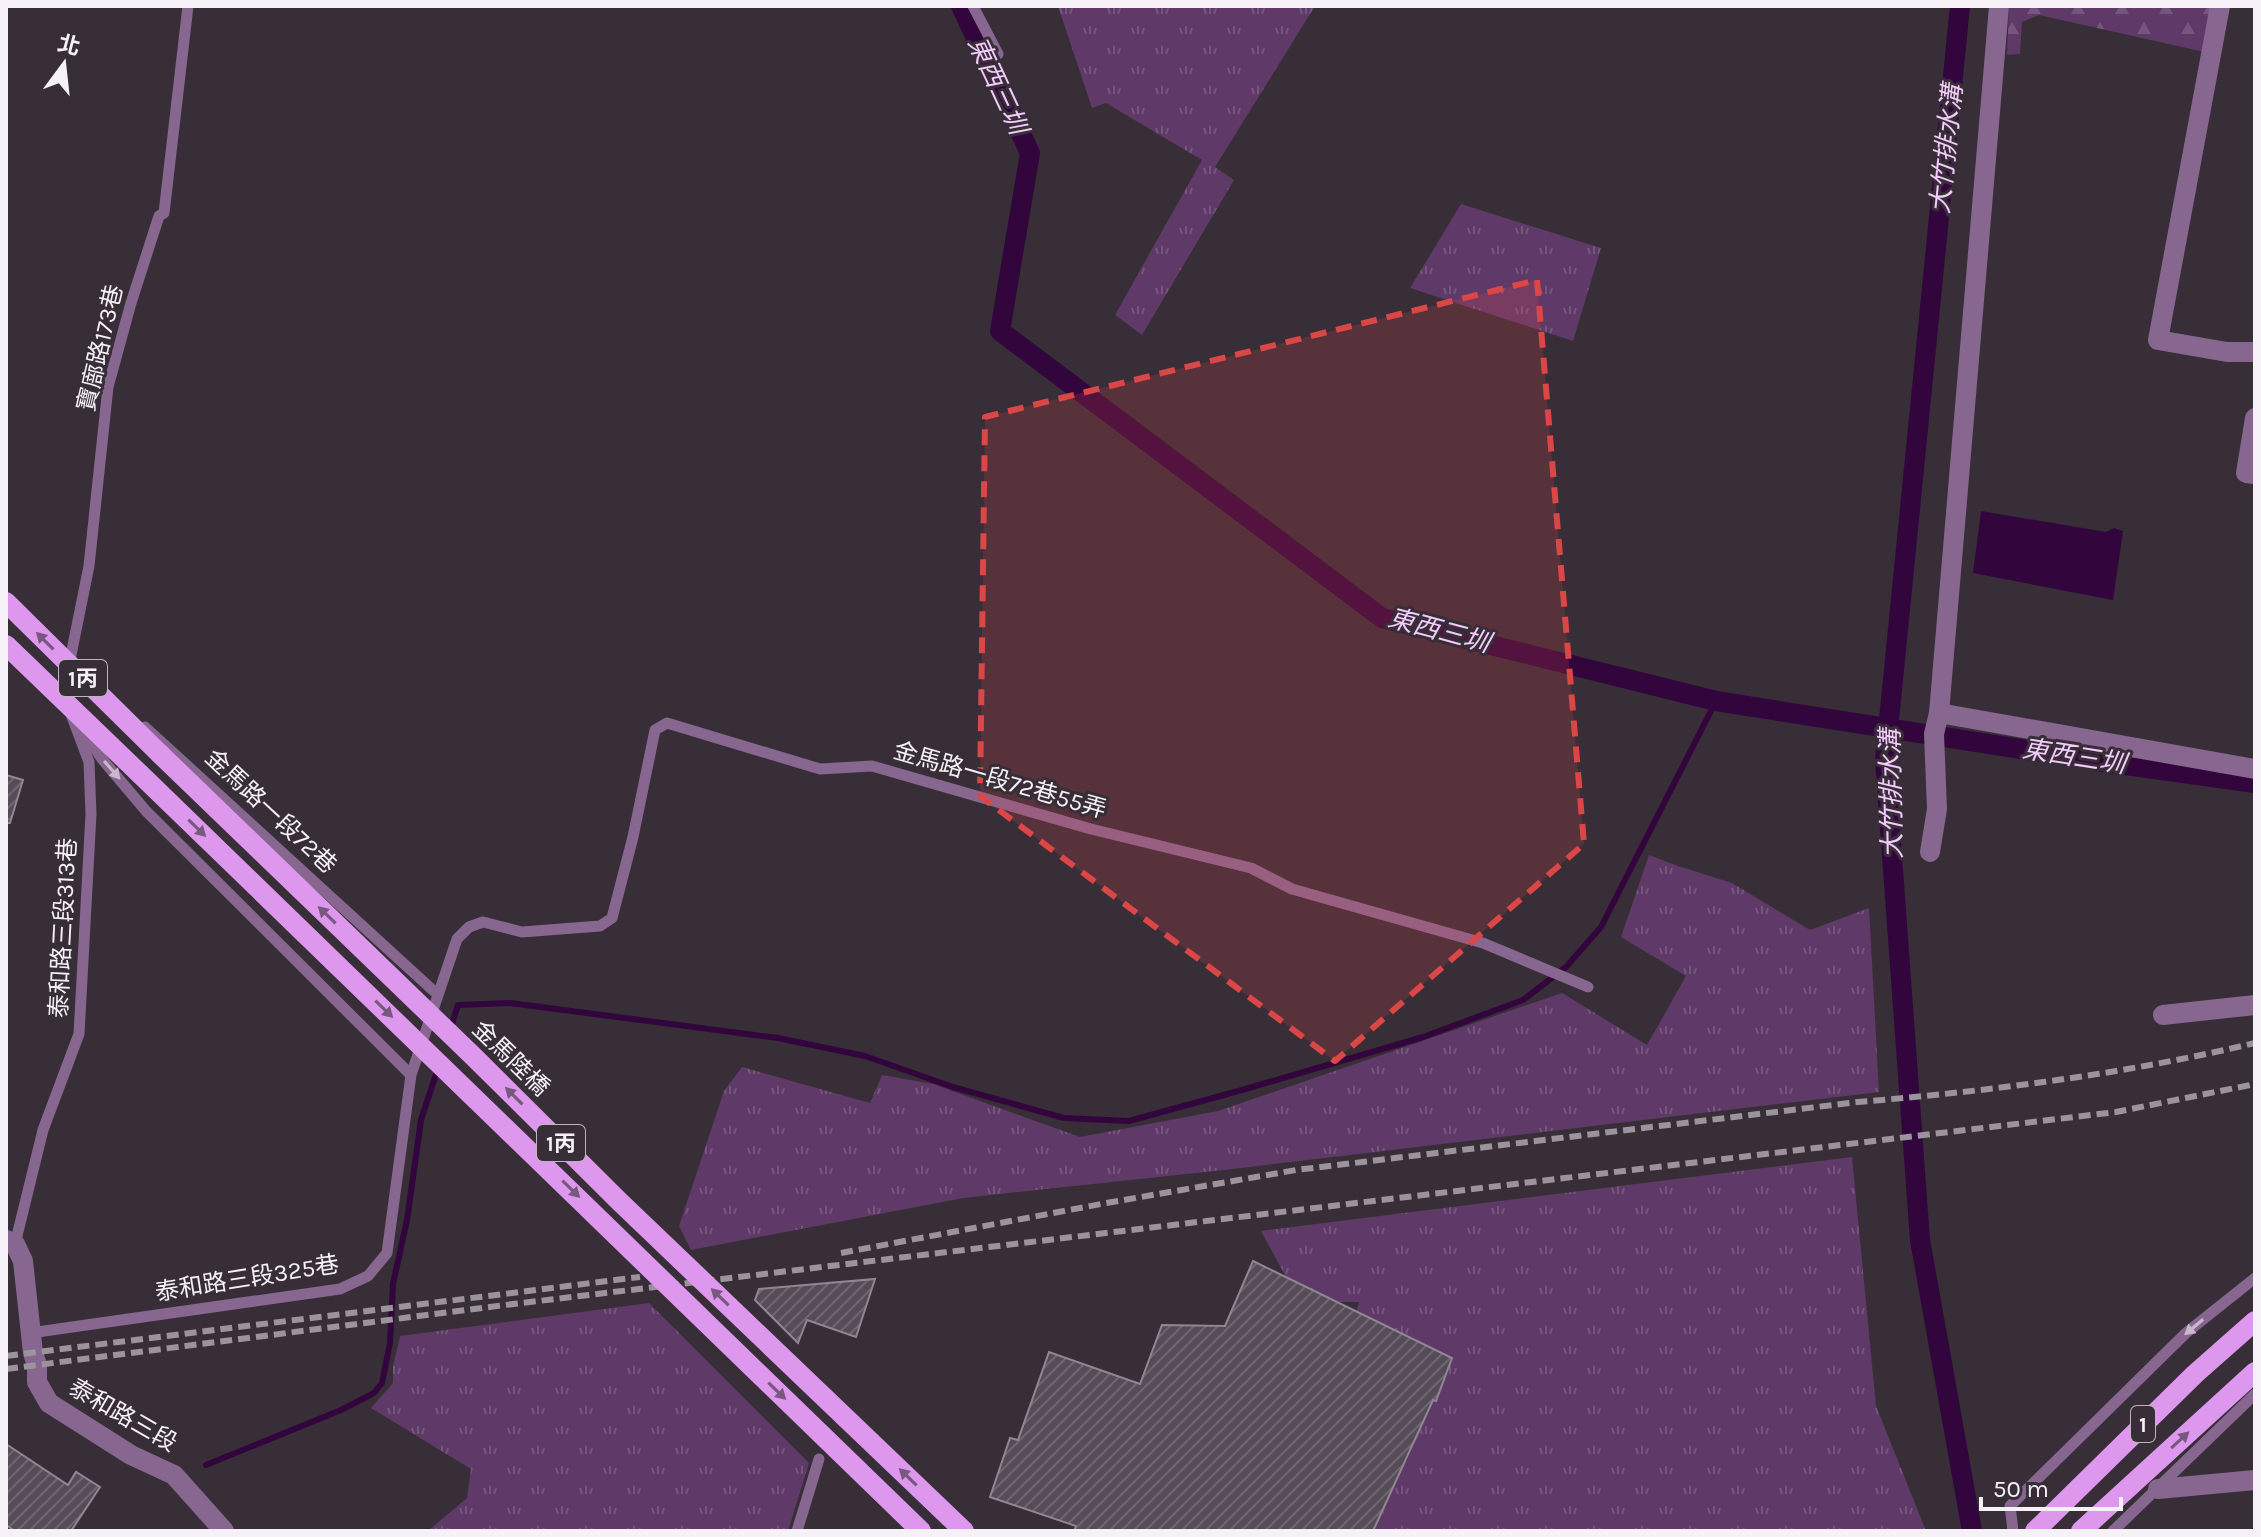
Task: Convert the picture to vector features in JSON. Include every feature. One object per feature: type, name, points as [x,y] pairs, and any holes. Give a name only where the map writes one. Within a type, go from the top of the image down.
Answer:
[{"type":"main road","name":"1丙","points":[[6,602],[69,665]]},
{"type":"main road","name":"1丙","points":[[6,645],[921,1531]]},
{"type":"main road","name":"金馬陸橋","points":[[69,665],[620,1202],[964,1531]]},
{"type":"main road","name":"1","points":[[2035,1531],[2195,1374],[2255,1321]]},
{"type":"main road","name":"1","points":[[2081,1531],[2255,1372]]},
{"type":"street","points":[[1930,852],[1937,809],[1934,734],[1939,713],[1999,6]]},
{"type":"street","points":[[2220,6],[2158,340],[2227,352],[2255,352]]},
{"type":"street","points":[[2255,418],[2246,473],[2255,474]]},
{"type":"street","points":[[1939,713],[2255,769]]},
{"type":"street","points":[[2163,1015],[2255,1005]]},
{"type":"street","name":"泰和路三段","points":[[10,1242],[23,1261],[37,1382],[49,1403],[131,1455],[174,1475],[224,1531]]},
{"type":"street","points":[[2158,1489],[2255,1480]]},
{"type":"lane","name":"寶廍路173巷","points":[[68,706],[69,665],[89,566],[108,387],[159,216],[164,213],[188,6]]},
{"type":"lane","points":[[973,6],[998,54]]},
{"type":"lane","name":"金馬路一段72巷","points":[[69,665],[163,741],[437,994]]},
{"type":"lane","points":[[68,706],[102,759],[146,811],[411,1075]]},
{"type":"lane","name":"泰和路三段313巷","points":[[10,1242],[43,1130],[79,1034],[91,801],[89,762],[68,706]]},
{"type":"lane","name":"金馬路一段72巷55弄","points":[[437,994],[457,939],[469,927],[483,922],[522,932],[600,926],[612,918],[633,837],[655,730],[667,723],[820,769],[872,766],[1091,829],[1251,868],[1292,889],[1483,943],[1588,987]]},
{"type":"lane","name":"泰和路三段325巷","points":[[30,1333],[340,1289],[368,1276],[387,1253],[411,1075],[437,994]]},
{"type":"lane","name":"1","points":[[2013,1531],[2010,1506],[2186,1333],[2255,1278]]},
{"type":"lane","name":"1","points":[[2113,1531],[2255,1394]]},
{"type":"lane","points":[[797,1531],[819,1459]]},
{"type":"highlighted area","points":[[1537,280],[1584,844],[1335,1061],[980,796],[985,417]]},
{"type":"green space","points":[[1058,6],[1315,6],[1215,167],[1234,180],[1142,335],[1115,315],[1202,160],[1106,103],[1092,108]]},
{"type":"green space","points":[[2009,6],[2216,6],[2209,53],[2039,15],[2022,22],[2020,54],[2007,55]]},
{"type":"green space","points":[[1461,204],[1601,248],[1573,341],[1410,288]]},
{"type":"green space","points":[[1649,855],[1732,883],[1810,930],[1869,908],[1879,1092],[963,1198],[691,1250],[679,1226],[724,1091],[742,1067],[870,1103],[882,1075],[933,1084],[1080,1137],[1218,1111],[1562,993],[1647,1045],[1686,976],[1621,937]]},
{"type":"green space","points":[[1852,1157],[1876,1406],[1926,1531],[1356,1531],[1384,1466],[1407,1461],[1438,1383],[1355,1315],[1359,1302],[1325,1302],[1292,1288],[1261,1231]]},
{"type":"green space","points":[[649,1303],[809,1463],[788,1531],[428,1531],[467,1498],[471,1469],[371,1408],[393,1383],[393,1366],[400,1336]]},
{"type":"shaded area","points":[[1981,511],[2106,532],[2114,528],[2123,531],[2113,600],[1973,573]]},
{"type":"building","points":[[6,775],[23,780],[10,823],[6,823]]},
{"type":"building","points":[[1253,1261],[1452,1358],[1436,1401],[1433,1400],[1373,1531],[1074,1531],[1076,1526],[990,1497],[1010,1438],[1018,1440],[1049,1352],[1140,1384],[1162,1325],[1225,1326]]},
{"type":"building","points":[[875,1279],[856,1337],[807,1320],[798,1343],[755,1300],[759,1289]]},
{"type":"building","points":[[6,1444],[68,1485],[76,1472],[100,1487],[71,1531],[15,1531],[6,1525]]},
{"type":"waterway","name":"東西三圳","points":[[961,6],[1030,153],[1000,331],[1382,618],[1716,701],[2255,783]]},
{"type":"waterway","name":"大竹排水溝","points":[[1960,6],[1885,760],[1920,1240],[1972,1531]]},
{"type":"waterway","points":[[451,1027],[458,1005],[510,1003],[778,1038],[865,1056],[953,1087],[1064,1118],[1129,1121],[1423,1037],[1523,1000],[1566,967],[1601,927],[1716,701]]},
{"type":"waterway","points":[[206,1465],[341,1410],[374,1393],[382,1383],[390,1343],[393,1284],[407,1220],[421,1120],[438,1068]]},
{"type":"railway","points":[[841,1253],[1296,1170],[1858,1102],[2008,1087],[2157,1064],[2255,1043]]},
{"type":"railway","points":[[6,1369],[505,1305],[2116,1112],[2255,1084]]},
{"type":"railway","points":[[6,1356],[640,1277]]}]
